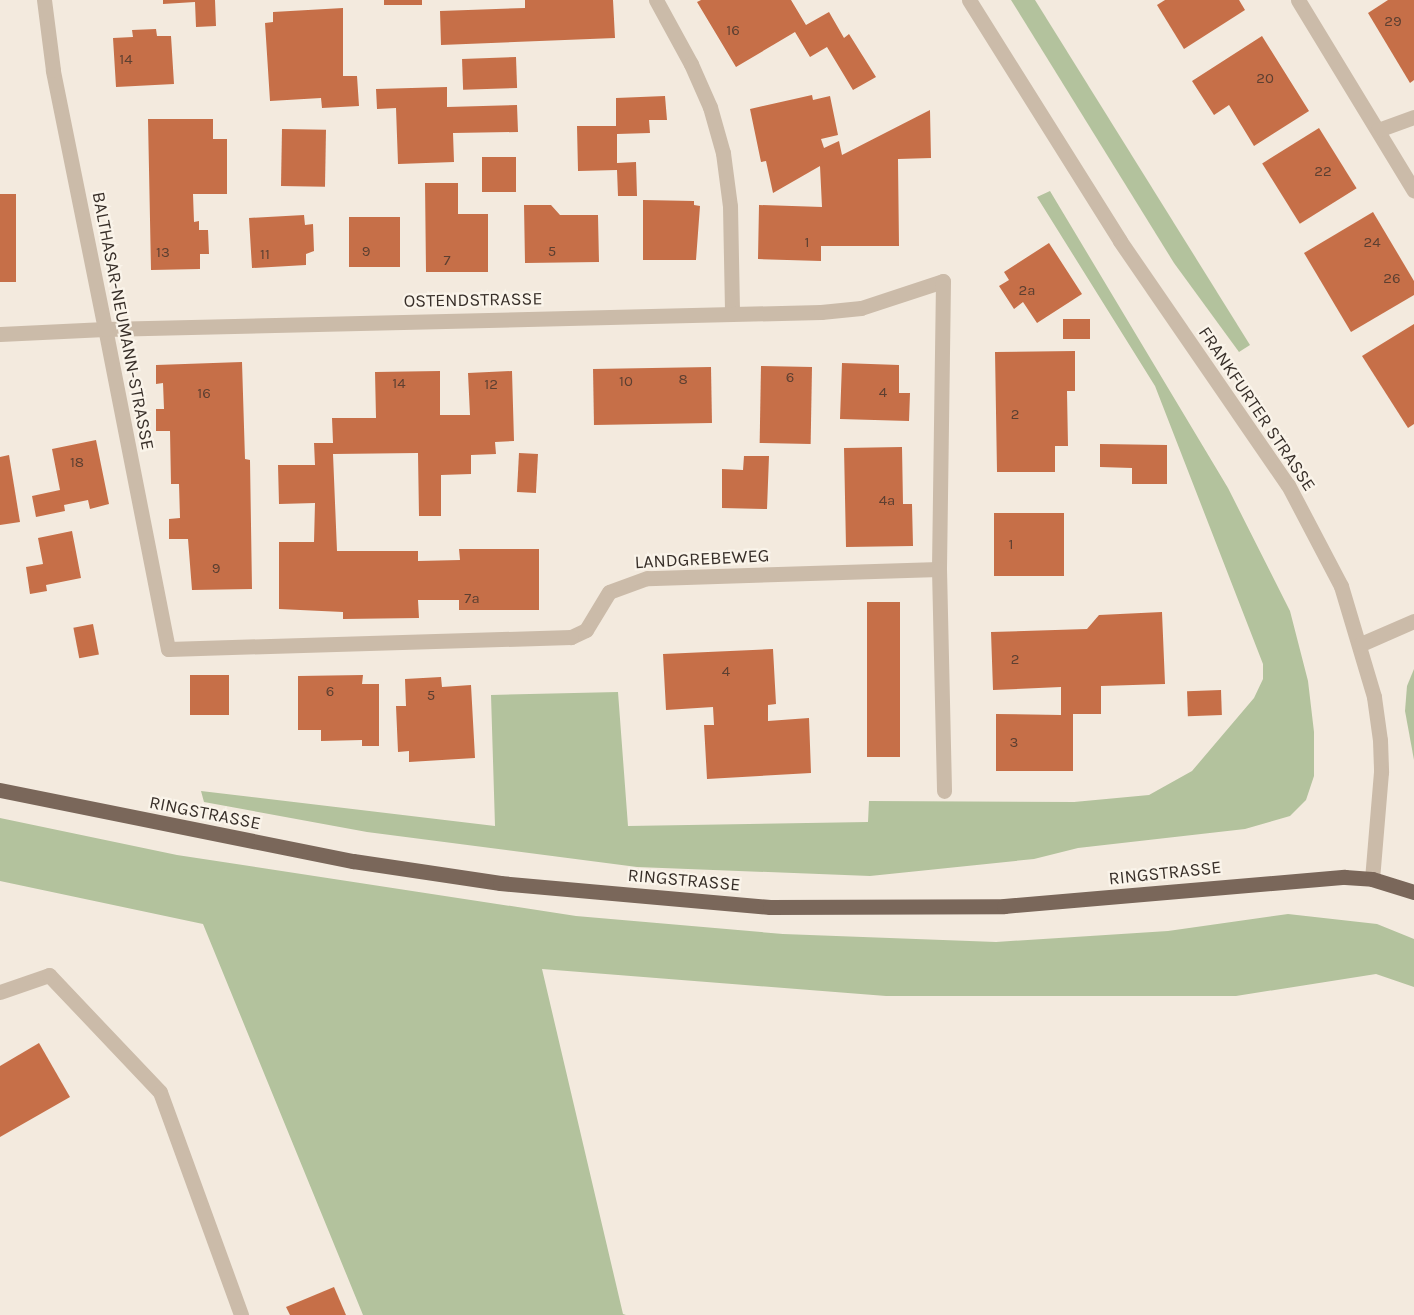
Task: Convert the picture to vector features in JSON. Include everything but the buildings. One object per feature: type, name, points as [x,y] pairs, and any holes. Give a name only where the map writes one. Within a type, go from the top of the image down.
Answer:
[{"type":"main road","name":"RINGSTRASSE","points":[[0,790],[353,861],[500,883],[770,907],[1004,906],[1091,901],[1299,878],[1372,879]]},
{"type":"main road","points":[[1372,879],[1414,892]]},
{"type":"street","name":"BALTHASAR-NEUMANN-STRASSE","points":[[44,0],[53,70],[168,649]]},
{"type":"street","points":[[656,0],[691,64],[710,107],[723,153],[730,206],[732,313]]},
{"type":"street","name":"FRANKFURTER STRASSE","points":[[969,0],[1114,231],[1288,485],[1341,586],[1361,644],[1380,740],[1382,772],[1372,879]]},
{"type":"street","points":[[1298,0],[1414,191]]},
{"type":"street","points":[[1378,130],[1414,117]]},
{"type":"street","name":"OSTENDSTRASSE","points":[[0,334],[105,329],[861,308],[943,281],[939,569]]},
{"type":"street","points":[[939,569],[944,792]]},
{"type":"street","name":"LANDGREBEWEG","points":[[168,649],[571,637],[586,630],[609,592],[647,578],[939,569]]},
{"type":"street","points":[[1361,644],[1414,621]]},
{"type":"street","points":[[0,992],[49,975],[160,1092],[241,1315]]},
{"type":"green space","points":[[1011,0],[1035,0],[1250,345],[1239,352],[1174,263]]},
{"type":"green space","points":[[1050,191],[1228,488],[1290,611],[1308,681],[1314,732],[1314,776],[1306,800],[1290,816],[1245,829],[1078,848],[1034,859],[870,876],[637,867],[367,832],[204,802],[201,791],[495,826],[491,695],[618,692],[628,826],[868,822],[869,801],[1074,802],[1149,795],[1192,771],[1254,698],[1263,679],[1263,664],[1155,386],[1037,197]]},
{"type":"green space","points":[[1414,669],[1414,760],[1405,711],[1407,686]]},
{"type":"green space","points":[[0,818],[177,855],[576,916],[783,934],[996,942],[1168,931],[1288,914],[1377,924],[1414,939],[1414,987],[1376,974],[1236,996],[886,996],[542,969],[623,1314],[626,1315],[363,1315],[203,924],[0,881]]}]
